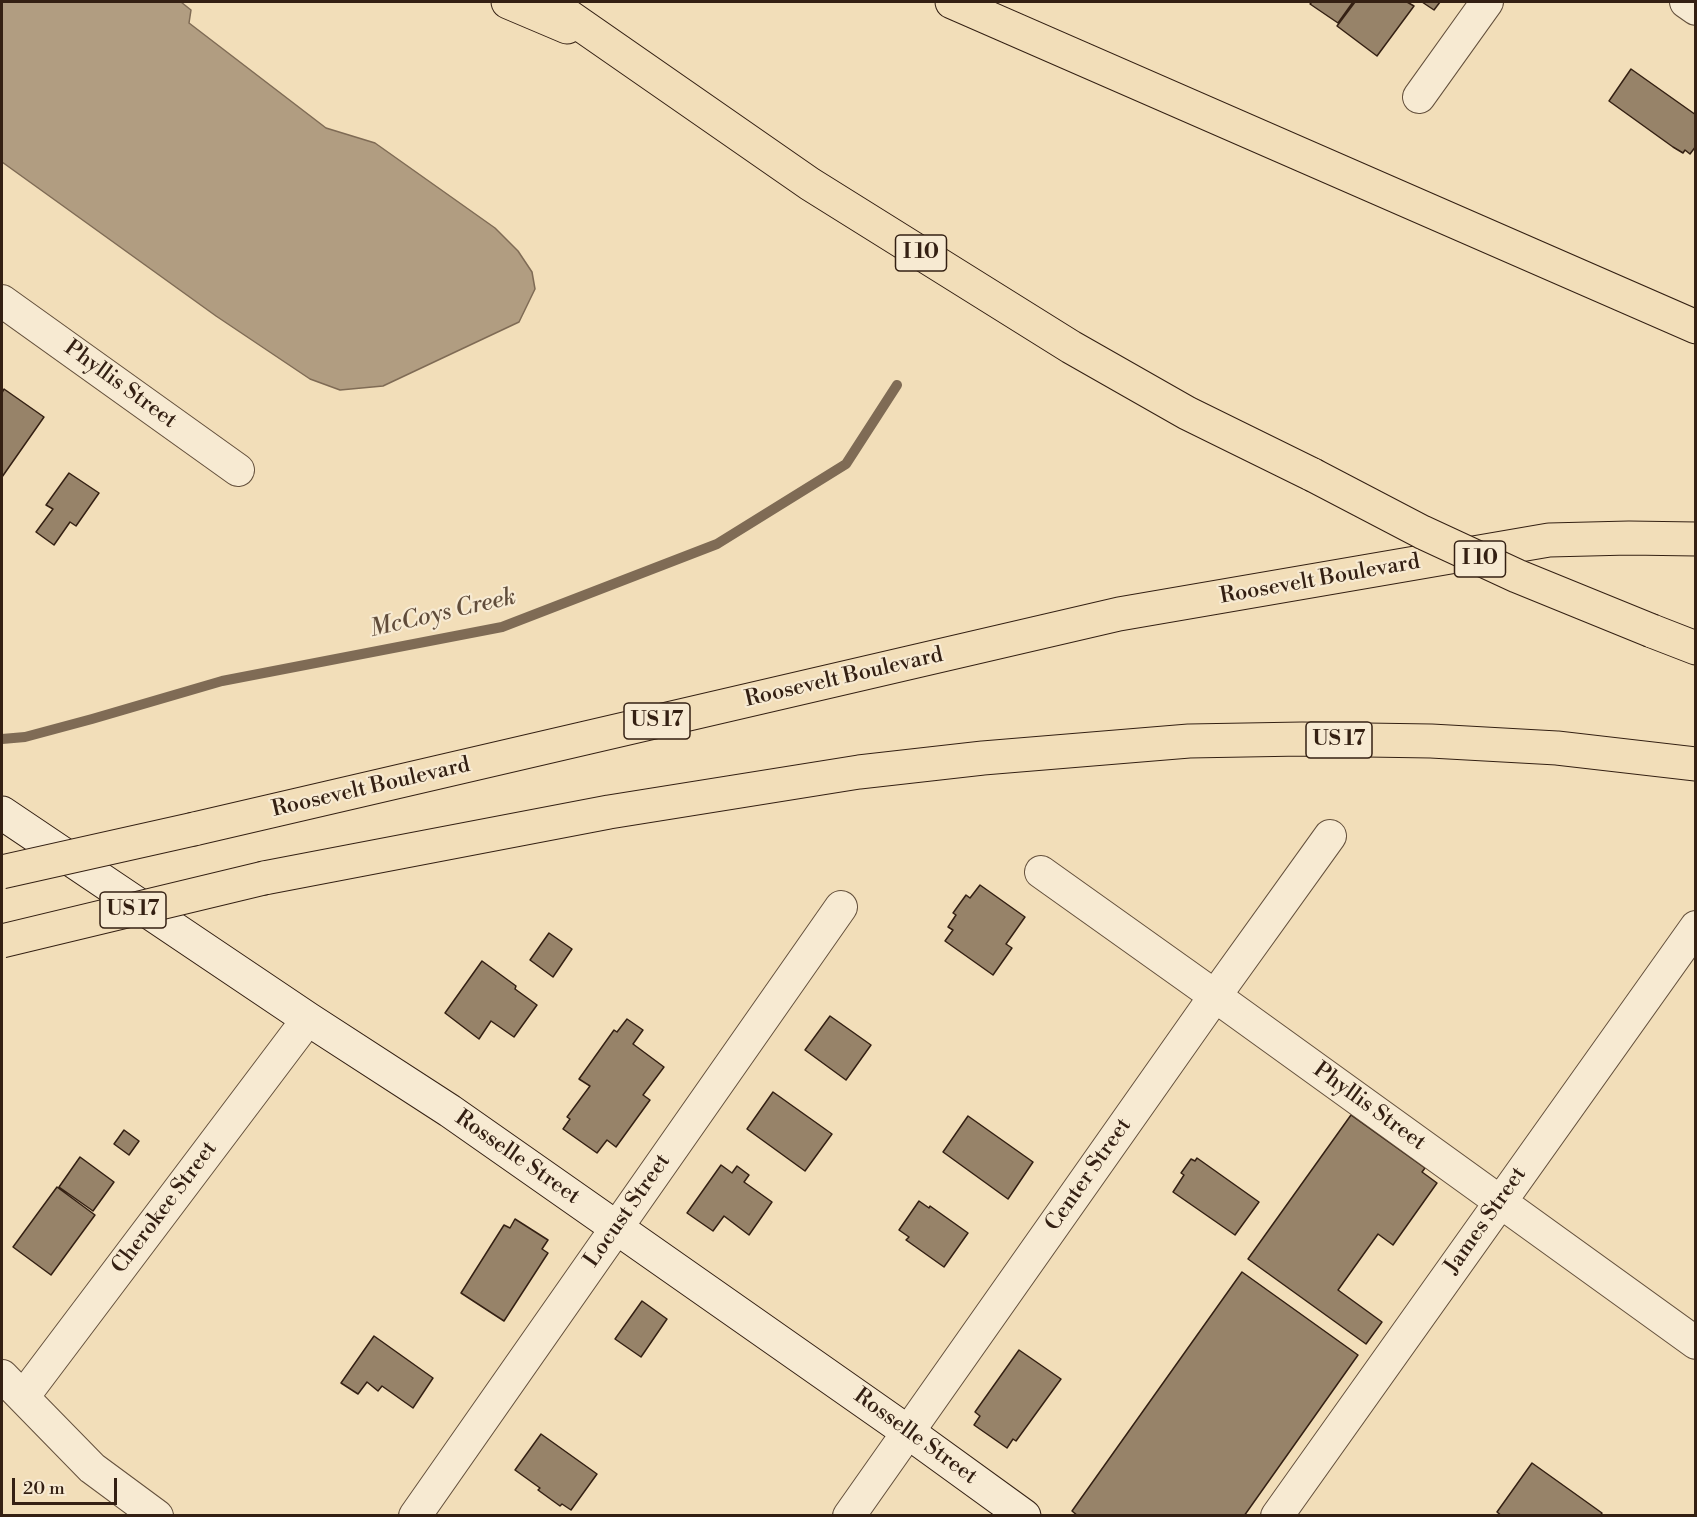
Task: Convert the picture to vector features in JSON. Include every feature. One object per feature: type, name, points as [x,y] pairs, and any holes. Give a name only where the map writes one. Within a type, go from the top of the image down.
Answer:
[{"type":"highway","points":[[508,2],[608,44]]},
{"type":"highway","name":"I 10","points":[[548,2],[810,184],[1071,347],[1187,413],[1422,532],[1506,571],[1695,648]]},
{"type":"highway","points":[[952,2],[1695,327]]},
{"type":"highway","points":[[979,2],[1079,57]]},
{"type":"highway","name":"Roosevelt Boulevard","points":[[2,872],[1119,614],[1549,540],[1629,538],[1695,540]]},
{"type":"highway","name":"US 17","points":[[2,941],[264,878],[609,812],[859,772],[983,758],[1189,741],[1302,739],[1431,741],[1557,748],[1695,764]]},
{"type":"street","points":[[1419,97],[1487,2]]},
{"type":"street","points":[[1686,2],[1695,9]]},
{"type":"street","name":"Phyllis Street","points":[[2,301],[238,470]]},
{"type":"street","name":"Rosselle Street","points":[[2,813],[308,1019],[450,1111],[1024,1515]]},
{"type":"street","name":"Center Street","points":[[849,1515],[1330,836]]},
{"type":"street","name":"Phyllis Street","points":[[1041,872],[1695,1343]]},
{"type":"street","name":"Locust Street","points":[[415,1515],[841,906]]},
{"type":"street","name":"James Street","points":[[1277,1515],[1695,927]]},
{"type":"street","name":"Cherokee Street","points":[[12,1386],[308,1019]]},
{"type":"street","points":[[12,1386],[92,1468],[156,1515]]},
{"type":"shaded area","points":[[2,2],[181,2],[191,10],[189,23],[326,128],[375,143],[495,228],[518,251],[532,272],[535,289],[519,322],[383,386],[340,390],[310,379],[216,316],[2,162]]},
{"type":"building","points":[[1312,2],[1353,2],[1338,23],[1310,4]]},
{"type":"building","points":[[1355,2],[1407,2],[1414,6],[1377,56],[1337,26]]},
{"type":"building","points":[[1422,2],[1440,2],[1434,10]]},
{"type":"building","points":[[1631,69],[1696,115],[1696,146],[1690,154],[1673,147],[1609,101]]},
{"type":"building","points":[[4,389],[44,417],[2,477],[2,393]]},
{"type":"building","points":[[69,473],[99,493],[76,526],[70,522],[54,545],[36,532],[53,509],[46,505]]},
{"type":"building","points":[[980,885],[1025,917],[1006,944],[1012,948],[993,975],[945,941],[953,930],[948,927],[956,915],[953,913],[966,895],[970,898]]},
{"type":"building","points":[[549,933],[572,949],[553,977],[530,960]]},
{"type":"building","points":[[482,961],[537,1005],[514,1037],[491,1021],[479,1039],[445,1013]]},
{"type":"building","points":[[830,1016],[871,1045],[846,1080],[805,1050]]},
{"type":"building","points":[[627,1019],[643,1030],[633,1044],[664,1067],[643,1095],[650,1100],[616,1147],[607,1140],[597,1153],[563,1129],[570,1119],[567,1117],[590,1086],[579,1079],[614,1030],[617,1032]]},
{"type":"building","points":[[773,1092],[832,1134],[805,1171],[747,1129]]},
{"type":"building","points":[[1351,1115],[1425,1168],[1422,1172],[1437,1183],[1393,1245],[1378,1234],[1338,1290],[1382,1322],[1366,1344],[1248,1259]]},
{"type":"building","points":[[968,1116],[1033,1162],[1008,1199],[943,1152]]},
{"type":"building","points":[[124,1130],[139,1141],[129,1155],[114,1144]]},
{"type":"building","points":[[80,1157],[114,1182],[93,1211],[59,1187]]},
{"type":"building","points":[[1197,1158],[1259,1202],[1235,1235],[1173,1192],[1184,1175],[1181,1173],[1191,1159],[1195,1161]]},
{"type":"building","points":[[721,1165],[732,1173],[737,1166],[749,1175],[744,1182],[772,1202],[749,1235],[724,1216],[713,1231],[687,1213]]},
{"type":"building","points":[[57,1187],[95,1215],[51,1275],[13,1247]]},
{"type":"building","points":[[919,1201],[929,1208],[930,1206],[968,1233],[944,1267],[906,1240],[909,1237],[899,1230]]},
{"type":"building","points":[[515,1219],[548,1240],[542,1249],[548,1253],[504,1321],[461,1293],[504,1225],[510,1228]]},
{"type":"building","points":[[1242,1272],[1358,1355],[1244,1516],[1078,1516],[1072,1511]]},
{"type":"building","points":[[642,1301],[667,1319],[641,1357],[615,1339]]},
{"type":"building","points":[[374,1336],[433,1378],[413,1408],[382,1386],[378,1391],[367,1382],[358,1394],[341,1383]]},
{"type":"building","points":[[1019,1350],[1061,1379],[1016,1441],[1013,1439],[1007,1448],[974,1425],[980,1416],[975,1412]]},
{"type":"building","points":[[541,1434],[597,1474],[571,1510],[562,1504],[560,1506],[515,1470]]},
{"type":"building","points":[[1532,1463],[1602,1513],[1600,1516],[1502,1516],[1497,1512]]},
{"type":"waterway","name":"McCoys Creek","points":[[2,739],[25,737],[222,681],[502,627],[717,544],[846,464],[897,385]]}]
